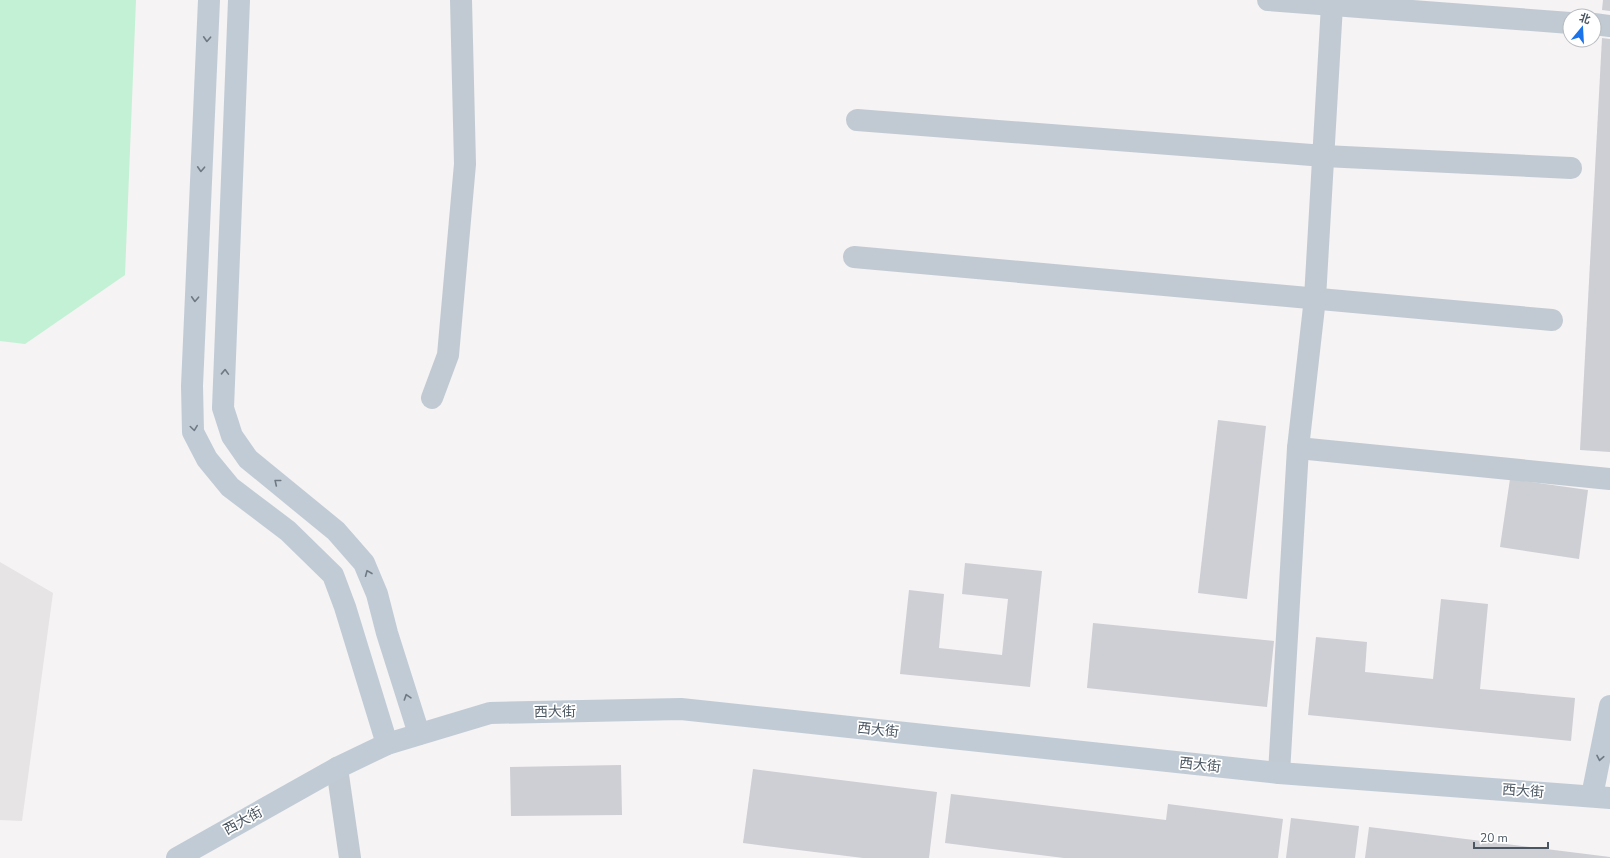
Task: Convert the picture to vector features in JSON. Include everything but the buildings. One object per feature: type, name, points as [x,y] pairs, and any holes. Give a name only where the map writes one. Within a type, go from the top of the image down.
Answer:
[{"type":"street","points":[[209,0],[192,386],[193,432],[207,459],[230,487],[288,531],[333,575],[345,607],[387,744]]},
{"type":"street","points":[[239,0],[223,408],[232,436],[248,459],[336,531],[364,563],[377,594],[387,634],[419,734]]},
{"type":"street","points":[[432,398],[448,355],[465,164],[461,0]]},
{"type":"street","points":[[1268,0],[1562,22]]},
{"type":"street","points":[[1279,773],[1298,448],[1315,298],[1332,5]]},
{"type":"street","points":[[857,120],[1324,156],[1571,168]]},
{"type":"street","points":[[854,257],[1552,320]]},
{"type":"street","points":[[1298,448],[1610,479]]},
{"type":"street","points":[[1601,797],[1610,706]]},
{"type":"street","name":"西大街","points":[[177,858],[337,768],[387,744],[490,713],[681,709],[1279,773],[1601,797]]},
{"type":"street","points":[[337,768],[350,858]]},
{"type":"shaded area","points":[[0,562],[53,593],[22,821],[0,820]]},
{"type":"green space","points":[[0,0],[136,0],[125,275],[25,344],[0,341]]}]
